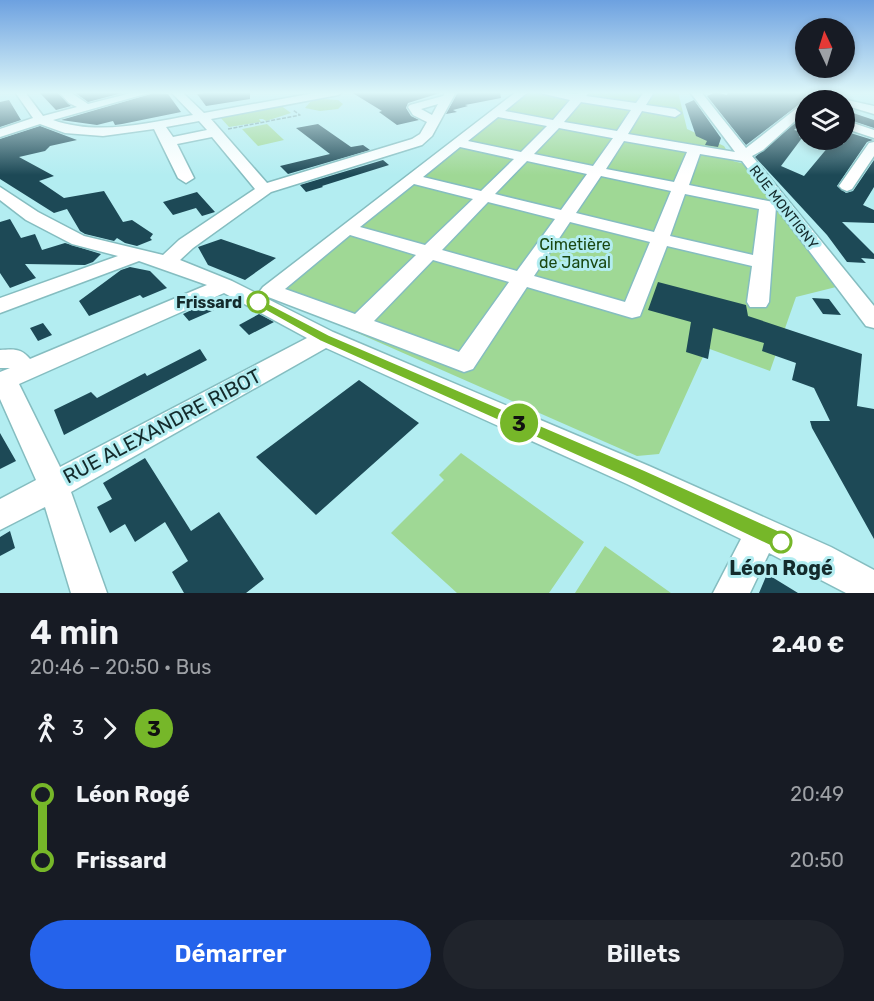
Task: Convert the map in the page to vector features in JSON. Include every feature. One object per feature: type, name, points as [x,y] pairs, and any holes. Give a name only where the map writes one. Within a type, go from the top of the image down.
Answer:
[{"type":"street","points":[[0,134],[40,120],[65,129],[83,132],[121,131],[187,120]]},
{"type":"street","points":[[204,120],[265,189]]},
{"type":"street","points":[[167,261],[186,243],[265,189],[417,142],[425,136],[433,120]]},
{"type":"street","points":[[486,120],[270,291],[464,363],[631,120]]},
{"type":"street","points":[[536,120],[745,156],[789,120]]},
{"type":"street","points":[[358,324],[560,120]]},
{"type":"street","name":"RUE MONTIGNY","points":[[717,120],[874,321]]},
{"type":"street","points":[[158,125],[186,178]]},
{"type":"street","points":[[855,128],[874,134]]},
{"type":"street","points":[[169,142],[214,133]]},
{"type":"street","points":[[458,143],[768,206],[758,302]]},
{"type":"street","points":[[847,186],[874,146]]},
{"type":"street","points":[[347,229],[632,311],[695,149]]},
{"type":"street","points":[[411,179],[762,263]]},
{"type":"street","points":[[0,192],[32,216],[78,240],[135,256],[167,261],[225,285],[325,338],[638,475],[819,559],[874,589]]},
{"type":"street","points":[[0,306],[135,256]]},
{"type":"street","points":[[89,593],[53,485],[7,373],[225,285]]},
{"type":"street","name":"RUE ALEXANDRE RIBOT","points":[[0,515],[325,338]]},
{"type":"street","points":[[731,593],[762,533]]},
{"type":"path","points":[[214,133],[278,120]]},
{"type":"green space","points":[[222,120],[259,120],[261,122],[229,127]]},
{"type":"green space","name":"Cimetière de Janval","points":[[482,120],[685,120],[687,129],[724,146],[733,161],[745,164],[840,286],[796,297],[770,371],[707,348],[659,454],[637,456],[260,290]]},
{"type":"green space","points":[[267,124],[284,140],[258,146],[242,129]]},
{"type":"green space","points":[[461,453],[584,542],[549,593],[457,593],[391,533],[444,480],[439,475]]},
{"type":"green space","points":[[605,546],[671,593],[575,593]]},
{"type":"building","points":[[0,120],[21,120],[0,127]]},
{"type":"building","points":[[61,120],[142,120],[115,125],[113,121],[97,125]]},
{"type":"building","points":[[390,120],[419,120],[397,125]]},
{"type":"building","points":[[690,120],[708,120],[721,138],[718,147],[705,145],[707,141],[696,136]]},
{"type":"building","points":[[726,120],[779,120],[746,145]]},
{"type":"building","points":[[855,120],[874,120],[874,128],[855,122]]},
{"type":"building","points":[[795,123],[795,147],[781,166],[804,176],[826,150],[855,150],[855,134],[873,140],[867,142],[837,186],[846,193],[853,191],[874,160],[874,187],[863,205],[874,210],[874,223],[842,222],[874,254],[874,259],[861,258],[866,263],[847,262],[827,235],[755,157]]},
{"type":"building","points":[[318,124],[351,147],[363,145],[370,150],[288,174],[280,166],[330,154],[296,128]]},
{"type":"building","points":[[40,126],[77,140],[50,146],[45,151],[19,157],[54,176],[39,181],[64,198],[104,191],[123,222],[132,220],[153,234],[150,238],[152,240],[137,246],[117,238],[114,241],[85,234],[80,231],[67,209],[54,213],[0,179],[0,139]]},
{"type":"building","points":[[383,160],[389,165],[323,187],[306,192],[300,185]]},
{"type":"building","points":[[197,192],[215,212],[202,216],[196,208],[173,215],[163,202]]},
{"type":"building","points":[[10,219],[21,238],[35,234],[42,250],[65,243],[101,254],[93,262],[85,265],[25,264],[36,278],[10,288],[0,273],[0,222]]},
{"type":"building","points":[[221,239],[276,258],[245,280],[208,265],[198,247]]},
{"type":"building","points":[[130,267],[150,271],[167,288],[143,298],[140,295],[89,316],[79,301],[121,270]]},
{"type":"building","points":[[658,282],[746,305],[748,316],[862,354],[857,406],[874,409],[874,539],[812,428],[810,421],[830,421],[814,388],[792,380],[796,363],[762,351],[764,343],[713,328],[708,359],[686,352],[691,322],[648,310]]},
{"type":"building","points":[[219,297],[228,304],[189,321],[183,314]]},
{"type":"building","points":[[812,298],[829,299],[841,315],[823,314]]},
{"type":"building","points":[[259,314],[274,322],[249,335],[239,325]]},
{"type":"building","points":[[43,323],[52,335],[38,341],[30,328]]},
{"type":"building","points":[[200,349],[207,360],[64,435],[54,410],[91,392],[97,398],[145,373],[147,376]]},
{"type":"building","points":[[359,380],[419,423],[316,515],[256,457]]},
{"type":"building","points":[[0,433],[16,461],[0,469]]},
{"type":"building","points":[[145,458],[191,531],[219,512],[264,579],[246,593],[184,593],[172,572],[188,561],[165,522],[135,542],[125,524],[110,533],[97,507],[112,499],[103,483]]},
{"type":"building","points":[[10,531],[15,548],[0,556],[0,537]]},
{"type":"building","points":[[767,574],[798,593],[759,593]]},
{"type":"bus line","name":"3","points":[[258,302],[325,338],[638,475],[781,542]]},
{"type":"place","name":"Frissard","points":[[258,302]]},
{"type":"place","name":"Léon Rogé","points":[[781,542]]}]
